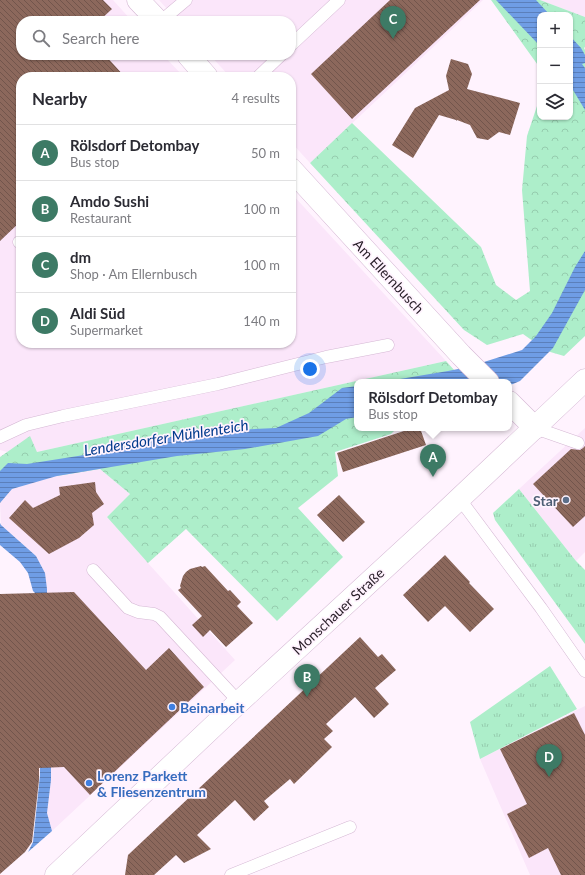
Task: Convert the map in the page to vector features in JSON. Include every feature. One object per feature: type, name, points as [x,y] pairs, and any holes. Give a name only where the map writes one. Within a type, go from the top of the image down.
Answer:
[{"type":"street","points":[[138,0],[153,16]]},
{"type":"street","name":"Am Ellernbusch","points":[[296,174],[461,355],[485,379]]},
{"type":"street","name":"Monschauer Straße","points":[[56,875],[239,702],[441,516],[585,380]]},
{"type":"street","points":[[512,405],[535,428]]},
{"type":"lane","points":[[296,40],[339,0]]},
{"type":"lane","points":[[167,16],[185,1]]},
{"type":"lane","points":[[263,72],[276,60]]},
{"type":"lane","points":[[0,437],[26,425],[63,416],[218,384],[326,357],[388,345]]},
{"type":"lane","points":[[535,428],[580,439]]},
{"type":"lane","points":[[459,498],[541,608],[585,671]]},
{"type":"lane","points":[[93,570],[128,608],[138,612],[154,614],[160,617],[239,702]]},
{"type":"lane","points":[[231,875],[350,827]]},
{"type":"shaded area","points":[[0,0],[113,0],[127,16],[16,16],[16,60],[168,60],[179,72],[16,72],[16,348],[296,348],[296,198],[446,361],[365,379],[354,379],[354,381],[37,452],[30,437],[7,452],[0,450]]},
{"type":"shaded area","points":[[159,0],[483,0],[310,163],[296,148],[296,72],[225,72],[215,60],[296,60],[296,16],[173,16]]},
{"type":"shaded area","points":[[540,0],[585,0],[585,17]]},
{"type":"shaded area","points":[[585,428],[585,552],[576,561],[519,489]]},
{"type":"shaded area","points":[[100,469],[130,494],[107,517],[235,660],[52,831],[47,813],[51,780],[47,668],[47,589],[45,573],[36,556],[1,525],[0,503],[12,489],[57,476]]},
{"type":"shaded area","points":[[585,706],[585,875],[530,875],[480,759]]},
{"type":"green space","points":[[491,0],[540,0],[572,12],[537,12],[537,64]]},
{"type":"green space","points":[[573,12],[585,17],[585,336],[564,356],[547,351],[523,334],[487,345],[464,330],[310,163],[352,123],[481,247],[496,285],[516,300],[530,291],[522,190],[527,136],[537,106],[537,120],[573,120]]},
{"type":"green space","points":[[446,361],[462,379],[365,379]]},
{"type":"green space","points":[[354,381],[354,431],[394,431],[391,434],[335,452],[338,476],[298,508],[343,557],[277,621],[186,529],[148,563],[107,517],[130,494],[100,469],[57,476],[0,477],[0,457],[30,436],[37,452]]},
{"type":"green space","points":[[519,489],[576,561],[585,570],[585,644],[495,520],[493,513]]},
{"type":"green space","points":[[550,666],[577,709],[480,759],[470,722]]},
{"type":"water","points":[[496,0],[536,0],[547,12],[537,12],[537,43]]},
{"type":"water","points":[[573,39],[585,55],[585,63],[582,64],[585,68],[585,110],[573,90]]},
{"type":"water","points":[[585,251],[585,290],[553,348],[520,381],[512,384],[512,379],[400,379],[468,367],[522,350],[536,336],[552,313],[575,267]]},
{"type":"water","points":[[354,386],[354,418],[346,419],[318,436],[245,449],[177,456],[57,476],[12,489],[0,503],[0,471],[8,463],[27,464],[97,453],[192,432],[276,428],[309,413],[342,388]]},
{"type":"water","points":[[0,523],[36,556],[45,573],[47,589],[47,668],[51,730],[51,780],[47,813],[52,831],[28,852],[33,842],[40,775],[40,730],[35,593],[33,591],[28,573],[20,562],[0,545]]},
{"type":"building","points":[[0,0],[103,0],[112,9],[104,16],[16,16],[16,60],[110,60],[120,72],[16,72],[16,226],[0,241]]},
{"type":"building","points":[[390,0],[480,0],[352,119],[311,74]]},
{"type":"building","points":[[451,59],[468,64],[472,74],[467,89],[520,103],[510,135],[499,132],[488,140],[477,138],[470,125],[439,115],[413,158],[392,145],[415,108],[449,90],[446,76]]},
{"type":"building","points":[[404,431],[421,431],[426,445],[343,472],[337,453]]},
{"type":"building","name":"Star","points":[[585,446],[585,516],[573,527],[533,484],[571,449],[580,450]]},
{"type":"building","points":[[95,482],[96,492],[104,504],[92,513],[94,525],[79,538],[49,554],[9,518],[25,500],[33,508],[60,495],[59,487]]},
{"type":"building","points":[[339,495],[365,522],[343,542],[317,515]]},
{"type":"building","points":[[445,555],[494,609],[470,632],[445,606],[428,622],[403,595]]},
{"type":"building","points":[[205,566],[228,591],[230,590],[241,602],[237,606],[253,623],[226,647],[210,630],[203,637],[192,625],[202,616],[178,590],[181,588],[180,586],[183,576],[186,572],[190,569]]},
{"type":"building","points":[[74,592],[146,670],[169,648],[204,687],[90,795],[64,767],[39,768],[32,842],[25,852],[0,874],[0,594]]},
{"type":"building","points":[[360,637],[378,657],[382,654],[396,670],[375,688],[389,704],[374,718],[355,697],[326,724],[333,731],[324,739],[332,747],[294,784],[290,779],[264,801],[269,807],[254,821],[235,800],[197,835],[211,849],[184,863],[176,855],[154,875],[125,875],[128,855]]},
{"type":"building","points":[[574,713],[585,735],[585,875],[561,875],[548,848],[529,858],[507,814],[527,804],[500,749]]},
{"type":"place","name":"dm","points":[[393,39]]},
{"type":"place","name":"Rölsdorf Detombay","points":[[433,477]]},
{"type":"place","name":"Star","points":[[566,500]]},
{"type":"place","name":"Amdo Sushi","points":[[307,697]]},
{"type":"place","name":"Beinarbeit","points":[[172,707]]},
{"type":"place","name":"Aldi Süd","points":[[549,777]]},
{"type":"place","name":"Lorenz Parkett & Fliesenzentrum","points":[[89,783]]},
{"type":"water label","name":"Lendersdorfer Mühlenteich","points":[[166,437]]}]
